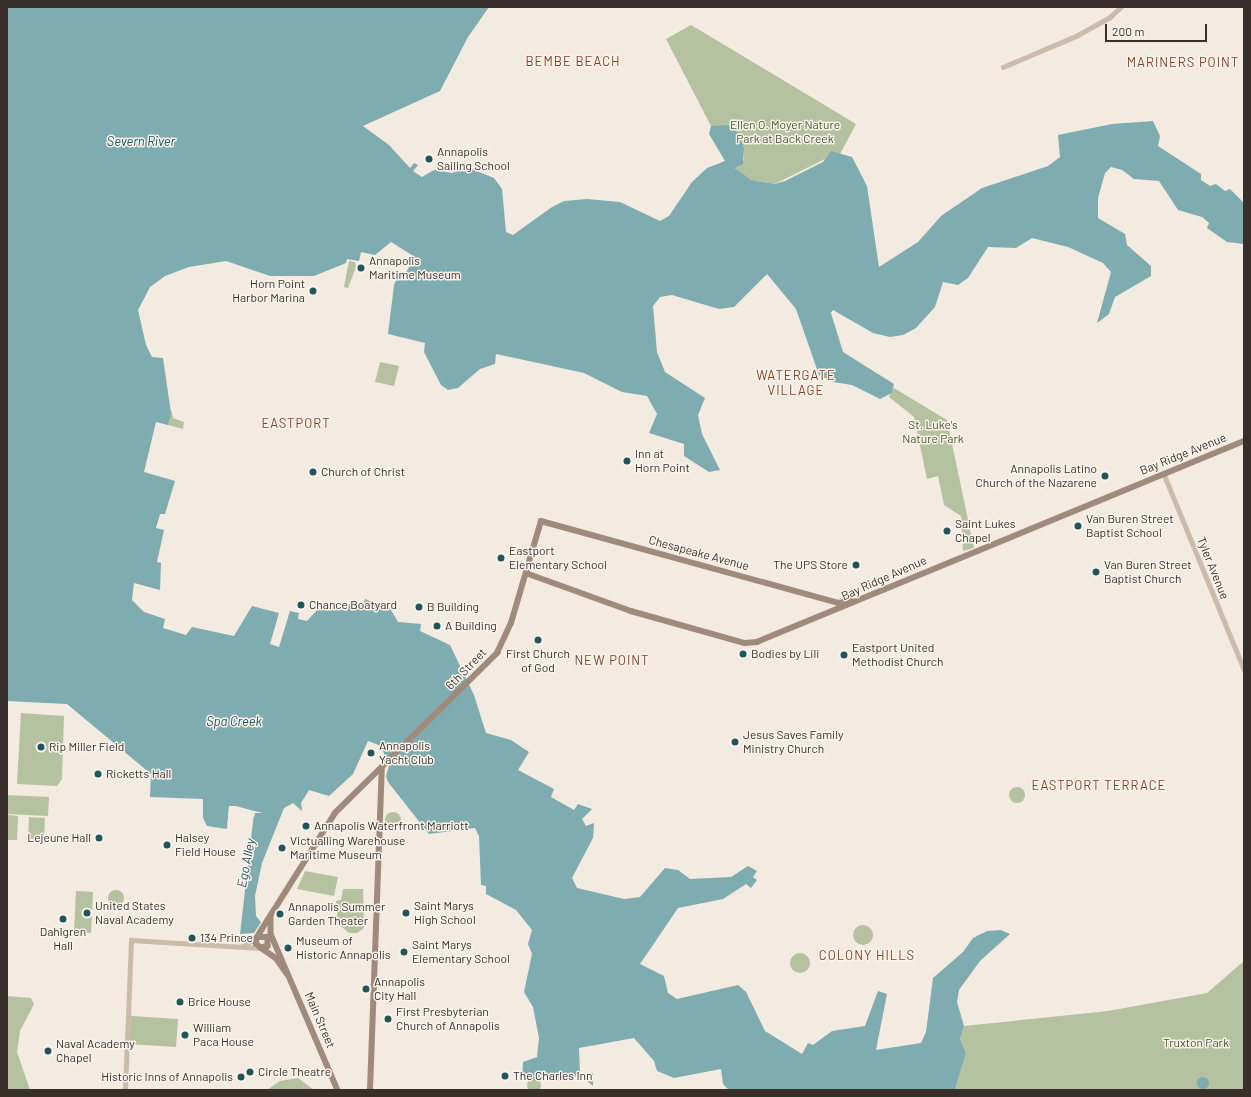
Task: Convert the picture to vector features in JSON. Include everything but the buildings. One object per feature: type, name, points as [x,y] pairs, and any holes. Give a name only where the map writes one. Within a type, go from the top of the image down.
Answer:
[{"type":"main road","name":"Bay Ridge Avenue","points":[[526,573],[631,611],[745,643],[757,642],[827,615],[851,602],[1244,441]]},
{"type":"main road","name":"Chesapeake Avenue","points":[[541,521],[838,603],[851,602]]},
{"type":"main road","name":"6th Street","points":[[257,938],[332,818],[480,673],[506,636],[541,521]]},
{"type":"main road","points":[[827,615],[838,603]]},
{"type":"main road","points":[[370,1090],[384,766]]},
{"type":"main road","points":[[271,916],[271,938],[269,945],[262,949],[257,938],[263,935],[271,938]]},
{"type":"main road","name":"Main Street","points":[[271,938],[283,959],[338,1090]]},
{"type":"main road","name":"Main Street","points":[[262,949],[276,958],[292,981]]},
{"type":"street","points":[[1003,68],[1076,36],[1109,18],[1121,7]]},
{"type":"street","name":"Tyler Avenue","points":[[1164,474],[1244,669]]},
{"type":"street","points":[[240,946],[257,938]]},
{"type":"street","points":[[125,1090],[131,940],[229,945],[262,949]]},
{"type":"green space","name":"Ellen O. Moyer Nature Park at Back Creek","points":[[691,25],[856,124],[839,156],[831,156],[775,184],[751,180],[739,173],[735,167],[744,160],[744,153],[738,132],[734,126],[711,126],[666,39]]},
{"type":"green space","points":[[349,261],[355,262],[356,267],[348,288],[344,287]]},
{"type":"green space","points":[[380,362],[399,366],[394,386],[375,382]]},
{"type":"green space","name":"St. Luke's Nature Park","points":[[894,388],[947,420],[974,548],[963,551],[961,516],[944,505],[938,476],[927,479],[914,417],[889,397]]},
{"type":"green space","points":[[171,409],[173,418],[184,422],[183,429],[168,425]]},
{"type":"green space","name":"Rip Miller Field","points":[[21,713],[64,716],[62,779],[57,786],[17,784]]},
{"type":"green space","points":[[1017,787],[1024,792],[1025,795],[1020,802],[1017,803],[1010,798],[1009,795],[1014,788]]},
{"type":"green space","points":[[7,795],[49,797],[48,816],[7,814]]},
{"type":"green space","points":[[393,812],[399,814],[401,820],[399,826],[393,828],[387,826],[385,820],[387,814]]},
{"type":"green space","points":[[7,815],[18,816],[17,840],[7,840]]},
{"type":"green space","points":[[29,817],[45,818],[44,839],[28,839]]},
{"type":"green space","points":[[305,871],[338,877],[334,896],[297,889]]},
{"type":"green space","points":[[343,889],[363,889],[364,928],[357,933],[349,933],[338,924],[336,901],[341,900]]},
{"type":"green space","points":[[116,890],[123,895],[124,898],[119,905],[116,906],[109,901],[108,898],[113,891]]},
{"type":"green space","points":[[76,891],[93,892],[91,933],[74,932]]},
{"type":"green space","points":[[863,925],[870,928],[873,935],[870,942],[863,945],[856,942],[853,935],[856,928]]},
{"type":"green space","points":[[800,953],[807,956],[810,963],[807,970],[800,973],[793,970],[790,963],[793,956]]},
{"type":"green space","name":"Truxton Park","points":[[1244,961],[1244,1090],[955,1090],[966,1053],[960,1039],[964,1026],[1108,1011],[1207,993]]},
{"type":"green space","points":[[7,996],[31,998],[34,1004],[20,1031],[17,1052],[30,1090],[7,1090]]},
{"type":"green space","points":[[131,1016],[178,1019],[176,1047],[129,1044]]},
{"type":"green space","points":[[298,1078],[314,1090],[267,1090],[280,1081]]},
{"type":"green space","points":[[531,1078],[537,1078],[541,1082],[541,1088],[537,1092],[531,1092],[527,1088],[527,1082]]},
{"type":"water","name":"Severn River","points":[[7,7],[489,7],[468,37],[440,91],[363,126],[389,145],[410,168],[414,163],[418,165],[413,171],[422,177],[434,170],[452,173],[467,167],[494,178],[502,189],[506,232],[513,235],[552,207],[564,201],[587,199],[620,202],[660,221],[669,216],[692,182],[707,168],[725,161],[709,134],[711,126],[728,125],[738,132],[744,148],[743,164],[735,168],[751,180],[775,184],[785,181],[823,162],[831,151],[852,157],[867,186],[879,267],[918,242],[941,216],[982,188],[1048,166],[1060,157],[1058,135],[1112,124],[1153,121],[1160,136],[1158,146],[1201,174],[1201,180],[1210,186],[1216,184],[1225,191],[1230,189],[1244,203],[1244,244],[1227,242],[1207,228],[1209,223],[1202,217],[1178,210],[1159,181],[1134,179],[1122,170],[1111,167],[1105,173],[1098,198],[1098,218],[1125,234],[1127,245],[1151,266],[1151,276],[1115,297],[1109,314],[1097,323],[1111,272],[1103,263],[1068,247],[1032,238],[1016,248],[988,247],[968,278],[958,285],[943,282],[935,307],[916,328],[903,335],[890,337],[873,333],[833,310],[831,313],[843,352],[894,384],[892,393],[880,399],[852,385],[833,382],[819,375],[796,309],[767,274],[734,307],[719,309],[672,295],[660,297],[653,306],[657,352],[665,372],[705,398],[698,415],[702,434],[720,470],[709,472],[684,456],[684,444],[649,433],[657,414],[647,396],[622,392],[584,373],[496,354],[495,364],[480,369],[458,388],[448,390],[441,385],[424,352],[425,343],[388,334],[394,285],[399,273],[405,274],[415,257],[391,242],[375,255],[361,252],[359,261],[347,259],[346,263],[314,276],[270,276],[226,261],[189,267],[165,276],[150,287],[138,310],[146,345],[152,357],[163,358],[171,413],[168,425],[156,422],[144,472],[175,481],[165,514],[160,514],[156,528],[164,530],[157,562],[161,563],[160,590],[134,583],[132,600],[144,612],[165,619],[163,628],[186,635],[192,627],[234,636],[252,606],[279,613],[270,644],[279,647],[290,611],[299,613],[298,619],[307,621],[318,609],[333,607],[347,611],[349,604],[362,608],[365,599],[391,610],[398,622],[421,624],[420,631],[450,645],[474,695],[486,733],[511,740],[529,752],[518,770],[554,789],[551,797],[574,810],[578,804],[592,809],[582,819],[586,826],[594,823],[593,838],[572,878],[577,888],[624,899],[640,897],[665,868],[678,870],[690,879],[731,877],[748,866],[757,871],[753,877],[757,880],[751,888],[746,884],[723,899],[678,908],[640,964],[664,976],[668,993],[677,999],[738,985],[746,992],[765,1031],[802,1054],[808,1043],[813,1045],[832,1031],[865,1026],[878,991],[887,994],[876,1050],[921,1043],[926,1032],[933,978],[963,952],[973,938],[987,931],[1001,930],[1010,934],[980,961],[959,990],[957,1002],[964,1026],[960,1039],[966,1053],[955,1090],[729,1090],[723,1084],[721,1069],[674,1078],[657,1071],[654,1061],[634,1038],[579,1048],[580,1073],[593,1073],[593,1086],[580,1075],[558,1081],[522,1080],[523,1062],[537,1057],[539,1038],[533,1007],[524,992],[532,954],[528,944],[532,930],[516,910],[486,894],[486,886],[481,885],[479,836],[475,828],[429,834],[388,782],[386,776],[389,766],[381,746],[368,741],[353,774],[329,796],[309,790],[301,803],[302,811],[293,803],[284,808],[262,863],[255,896],[256,916],[261,922],[254,933],[240,934],[254,813],[262,813],[229,806],[227,829],[207,826],[203,818],[203,799],[150,797],[151,774],[67,704],[7,701]]},
{"type":"water","points":[[1201,1077],[1205,1077],[1209,1083],[1205,1089],[1201,1089],[1197,1085],[1197,1081]]},
{"type":"pier","points":[[229,806],[236,806],[262,813],[255,813],[254,818],[252,813],[230,808],[227,830]]},
{"type":"place","name":"Annapolis Sailing School","points":[[429,159]]},
{"type":"place","name":"Annapolis Maritime Museum","points":[[361,268]]},
{"type":"place","name":"Horn Point Harbor Marina","points":[[313,291]]},
{"type":"place","name":"Inn at Horn Point","points":[[627,461]]},
{"type":"place","name":"Church of Christ","points":[[313,472]]},
{"type":"place","name":"Annapolis Latino Church of the Nazarene","points":[[1105,476]]},
{"type":"place","name":"Van Buren Street Baptist School","points":[[1078,526]]},
{"type":"place","name":"Saint Lukes Chapel","points":[[947,531]]},
{"type":"place","name":"Eastport Elementary School","points":[[501,558]]},
{"type":"place","name":"The UPS Store","points":[[856,565]]},
{"type":"place","name":"Van Buren Street Baptist Church","points":[[1096,572]]},
{"type":"place","name":"Chance Boatyard","points":[[301,605]]},
{"type":"place","name":"B Building","points":[[419,607]]},
{"type":"place","name":"A Building","points":[[437,626]]},
{"type":"place","name":"First Church of God","points":[[538,640]]},
{"type":"place","name":"Bodies by Lili","points":[[743,654]]},
{"type":"place","name":"Eastport United Methodist Church","points":[[844,655]]},
{"type":"place","name":"Jesus Saves Family Ministry Church","points":[[735,742]]},
{"type":"place","name":"Rip Miller Field","points":[[41,747]]},
{"type":"place","name":"Annapolis Yacht Club","points":[[371,753]]},
{"type":"place","name":"Ricketts Hall","points":[[98,774]]},
{"type":"place","name":"Annapolis Waterfront Marriott","points":[[306,826]]},
{"type":"place","name":"Lejeune Hall","points":[[99,838]]},
{"type":"place","name":"Halsey Field House","points":[[167,845]]},
{"type":"place","name":"Victualling Warehouse Maritime Museum","points":[[282,848]]},
{"type":"place","name":"United States Naval Academy","points":[[87,913]]},
{"type":"place","name":"Saint Marys High School","points":[[406,913]]},
{"type":"place","name":"Annapolis Summer Garden Theater","points":[[280,914]]},
{"type":"place","name":"Dahlgren Hall","points":[[63,919]]},
{"type":"place","name":"134 Prince","points":[[192,938]]},
{"type":"place","name":"Museum of Historic Annapolis","points":[[288,948]]},
{"type":"place","name":"Saint Marys Elementary School","points":[[404,952]]},
{"type":"place","name":"Annapolis City Hall","points":[[366,989]]},
{"type":"place","name":"Brice House","points":[[180,1002]]},
{"type":"place","name":"First Presbyterian Church of Annapolis","points":[[388,1019]]},
{"type":"place","name":"William Paca House","points":[[185,1035]]},
{"type":"place","name":"Naval Academy Chapel","points":[[48,1051]]},
{"type":"place","name":"Circle Theatre","points":[[250,1072]]},
{"type":"place","name":"The Charles Inn","points":[[505,1076]]},
{"type":"place","name":"Historic Inns of Annapolis","points":[[241,1077]]},
{"type":"district","name":"BEMBE BEACH","points":[[573,61]]},
{"type":"district","name":"MARINERS POINT","points":[[1183,62]]},
{"type":"district","name":"WATERGATE VILLAGE","points":[[796,384]]},
{"type":"district","name":"EASTPORT","points":[[296,423]]},
{"type":"district","name":"NEW POINT","points":[[612,660]]},
{"type":"district","name":"EASTPORT TERRACE","points":[[1099,785]]},
{"type":"district","name":"COLONY HILLS","points":[[867,955]]},
{"type":"water label","name":"Spa Creek","points":[[234,721]]},
{"type":"water label","name":"Ego Alley","points":[[246,863]]}]
